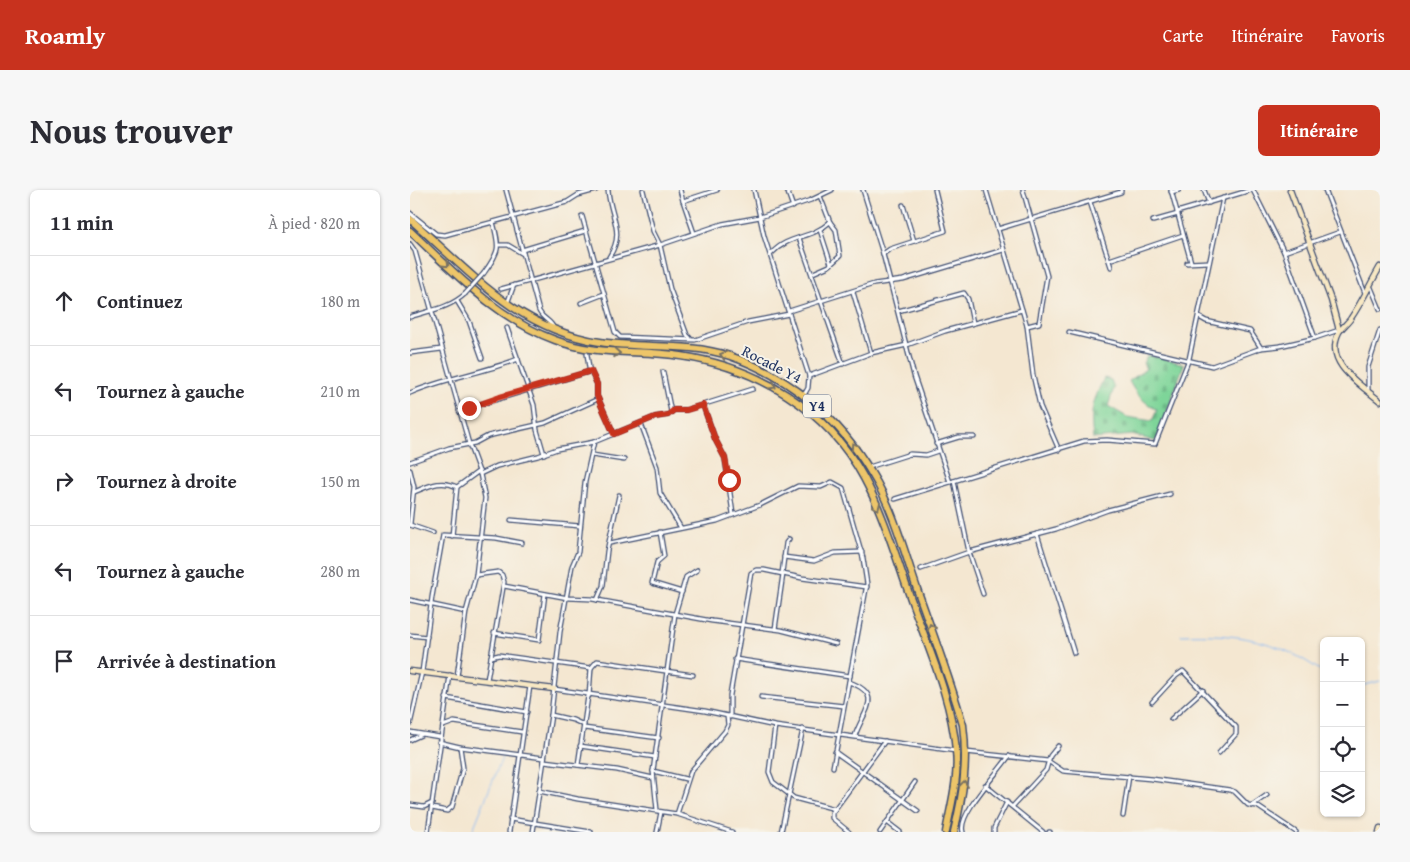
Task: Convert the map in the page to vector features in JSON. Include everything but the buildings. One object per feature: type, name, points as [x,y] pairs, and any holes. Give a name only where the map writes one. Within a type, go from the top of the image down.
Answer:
[{"type":"highway","name":"Rocade Y4","points":[[410,219],[507,305],[533,320],[555,329],[600,342],[676,345],[705,350],[751,365],[804,395],[844,433],[868,467],[889,512],[934,636],[962,725],[966,752],[963,794],[954,832]]},
{"type":"highway","name":"Rocade Y4","points":[[410,231],[500,312],[529,330],[556,341],[598,351],[677,355],[726,365],[770,383],[798,402],[837,439],[859,470],[881,515],[947,703],[957,752],[953,798],[946,832]]},
{"type":"street","points":[[506,190],[515,216],[530,281],[542,317],[551,322],[555,329]]},
{"type":"street","points":[[410,212],[438,235],[567,202],[596,190]]},
{"type":"street","points":[[608,190],[618,237],[609,258]]},
{"type":"street","points":[[643,190],[653,231],[660,245],[670,290],[687,335],[691,339]]},
{"type":"street","points":[[680,190],[694,234]]},
{"type":"street","points":[[684,201],[717,190]]},
{"type":"street","points":[[754,190],[764,236],[809,376],[808,388],[804,395]]},
{"type":"street","points":[[787,190],[792,207]]},
{"type":"street","points":[[502,289],[660,245],[722,224],[760,217],[792,207],[832,190]]},
{"type":"street","points":[[863,190],[883,254],[912,370],[938,451],[952,482],[970,545],[969,552],[983,594]]},
{"type":"street","points":[[883,254],[890,249],[945,231],[935,190]]},
{"type":"street","points":[[986,190],[1027,326],[1032,370],[1040,406],[1059,450]]},
{"type":"street","points":[[1023,190],[1047,276],[1039,323],[1027,326]]},
{"type":"street","points":[[998,229],[1122,192],[1121,190]]},
{"type":"street","points":[[1179,190],[1171,191],[1189,262],[1209,262]]},
{"type":"street","points":[[1204,190],[1209,204]]},
{"type":"street","points":[[1153,221],[1252,190],[1284,252],[1315,338]]},
{"type":"street","points":[[1290,190],[1331,300],[1340,330]]},
{"type":"street","points":[[1324,190],[1365,293]]},
{"type":"street","points":[[813,273],[831,264],[840,256],[836,230],[830,222],[820,196]]},
{"type":"street","points":[[895,499],[1059,450],[1084,440],[1155,444],[1174,392],[1189,359],[1224,198]]},
{"type":"street","points":[[1090,202],[1111,267]]},
{"type":"street","points":[[903,205],[914,241]]},
{"type":"street","points":[[582,216],[594,263],[617,336],[695,340],[748,322],[789,313],[874,284],[903,280],[1003,250]]},
{"type":"street","points":[[410,317],[432,312],[457,301],[484,273],[496,257],[499,245],[493,222]]},
{"type":"street","points":[[771,254],[783,242],[820,230],[830,222]]},
{"type":"street","points":[[820,230],[831,264]]},
{"type":"street","points":[[499,245],[508,245],[522,252],[585,231]]},
{"type":"street","points":[[1284,252],[1340,232]]},
{"type":"street","points":[[1109,260],[1183,235]]},
{"type":"street","points":[[799,238],[813,273],[843,364]]},
{"type":"street","points":[[410,244],[415,251],[469,444],[480,472],[484,498],[476,575],[466,612],[457,676]]},
{"type":"street","points":[[1380,267],[1351,318],[1340,330],[1335,344],[1338,361],[1380,402]]},
{"type":"street","points":[[507,305],[514,285]]},
{"type":"street","points":[[1370,285],[1380,309]]},
{"type":"street","points":[[853,292],[871,353]]},
{"type":"street","points":[[898,311],[964,293],[968,299],[973,323]]},
{"type":"street","points":[[581,304],[604,294]]},
{"type":"street","points":[[457,301],[469,321],[482,358]]},
{"type":"street","points":[[809,376],[871,353],[907,345],[973,323],[996,319],[1022,310]]},
{"type":"street","points":[[1199,318],[1250,330],[1261,348]]},
{"type":"street","points":[[507,328],[527,390],[534,405],[536,424],[544,454]]},
{"type":"street","points":[[1069,332],[1212,366],[1261,348],[1280,346],[1340,330]]},
{"type":"street","points":[[1368,391],[1368,367],[1380,330]]},
{"type":"street","points":[[410,353],[442,349]]},
{"type":"street","points":[[587,354],[591,371],[597,384],[598,399],[614,434]]},
{"type":"street","points":[[410,393],[450,378],[483,372],[518,359]]},
{"type":"street","points":[[460,411],[591,371]]},
{"type":"street","points":[[664,372],[671,412]]},
{"type":"street","points":[[456,487],[480,472],[497,466],[544,454],[557,448],[594,442],[671,412],[703,405],[754,389]]},
{"type":"street","points":[[410,462],[449,448],[469,444],[488,436],[503,434],[565,416],[598,399]]},
{"type":"street","points":[[703,405],[715,439],[725,458],[733,514]]},
{"type":"street","points":[[641,424],[657,467],[660,494],[681,528]]},
{"type":"street","points":[[936,444],[959,437],[974,437]]},
{"type":"street","points":[[533,832],[552,715],[560,632],[568,598],[572,566],[578,552],[585,482],[594,442]]},
{"type":"street","points":[[868,467],[910,454],[926,455],[938,451]]},
{"type":"street","points":[[592,455],[624,460]]},
{"type":"street","points":[[410,470],[414,492]]},
{"type":"street","points":[[610,543],[717,520],[760,505],[798,486],[811,488],[832,482],[838,483],[843,488],[862,552],[866,587],[832,767]]},
{"type":"street","points":[[433,533],[410,524],[411,497],[414,492],[439,483],[447,483],[456,487]]},
{"type":"street","points":[[452,536],[456,487]]},
{"type":"street","points":[[921,569],[969,552],[1037,534],[1108,510],[1170,494]]},
{"type":"street","points":[[597,600],[603,586],[607,551],[619,495]]},
{"type":"street","points":[[511,520],[580,526]]},
{"type":"street","points":[[660,532],[664,556],[657,562],[652,583],[682,592]]},
{"type":"street","points":[[1037,534],[1074,653]]},
{"type":"street","points":[[410,725],[422,672],[440,543],[443,535],[504,539],[522,543]]},
{"type":"street","points":[[775,629],[786,543],[789,539]]},
{"type":"street","points":[[784,557],[814,561],[836,553],[862,552]]},
{"type":"street","points":[[657,832],[659,811],[653,771],[664,705],[675,614],[686,577],[697,570]]},
{"type":"street","points":[[677,814],[686,780],[694,765],[725,731],[728,724],[735,659],[751,573],[756,570],[764,570],[866,587]]},
{"type":"street","points":[[476,575],[498,572],[502,574],[504,586],[494,632],[487,680]]},
{"type":"street","points":[[504,586],[568,598],[597,600],[775,629],[836,644]]},
{"type":"street","points":[[494,632],[539,640],[545,594]]},
{"type":"street","points":[[410,600],[466,612]]},
{"type":"street","points":[[410,635],[426,637]]},
{"type":"street","points":[[491,656],[500,655],[591,668]]},
{"type":"street","points":[[735,659],[850,676]]},
{"type":"street","points":[[578,765],[589,696],[591,668],[594,663],[601,661],[693,675]]},
{"type":"street","points":[[1152,702],[1181,670],[1203,690],[1236,726],[1236,734],[1219,753]]},
{"type":"street","points":[[410,671],[554,689],[589,696],[705,711],[775,726],[957,752]]},
{"type":"street","points":[[428,832],[450,675]]},
{"type":"street","points":[[849,682],[862,686],[868,695],[867,712],[855,737]]},
{"type":"street","points":[[509,832],[530,686]]},
{"type":"street","points":[[1171,719],[1203,690]]},
{"type":"street","points":[[761,697],[844,706]]},
{"type":"street","points":[[446,698],[527,712]]},
{"type":"street","points":[[552,715],[573,720],[584,727],[659,738]]},
{"type":"street","points":[[442,726],[454,722],[522,732]]},
{"type":"street","points":[[775,726],[769,772],[773,782],[790,796],[835,809]]},
{"type":"street","points":[[781,832],[803,729]]},
{"type":"street","points":[[410,732],[440,737]]},
{"type":"street","points":[[410,740],[422,734]]},
{"type":"street","points":[[849,832],[832,818],[835,809],[885,741]]},
{"type":"street","points":[[440,742],[460,747],[520,754],[654,778]]},
{"type":"street","points":[[580,746],[655,757]]},
{"type":"street","points":[[1013,806],[1046,770],[1048,761],[1058,746]]},
{"type":"street","points":[[410,805],[432,806],[447,811],[452,808],[463,768],[460,747]]},
{"type":"street","points":[[835,752],[918,811]]},
{"type":"street","points":[[966,752],[1048,761],[1063,771],[1129,776],[1230,790],[1251,806],[1257,806],[1296,832]]},
{"type":"street","points":[[962,832],[963,821],[985,785],[1009,756]]},
{"type":"street","points":[[653,771],[686,780]]},
{"type":"street","points":[[1123,816],[1129,776]]},
{"type":"street","points":[[880,832],[915,782]]},
{"type":"street","points":[[985,785],[1043,832]]},
{"type":"street","points":[[539,791],[677,814],[732,832]]},
{"type":"street","points":[[1251,806],[1267,795]]},
{"type":"street","points":[[995,832],[994,828],[1007,802]]},
{"type":"street","points":[[510,819],[591,832]]},
{"type":"street","points":[[887,822],[900,832]]},
{"type":"street","points":[[1378,832],[1380,828]]},
{"type":"green space","points":[[1148,355],[1184,364],[1157,439],[1155,441],[1132,435],[1093,439],[1093,407],[1104,378],[1111,380],[1114,388],[1108,406],[1127,417],[1152,421],[1157,410],[1141,398],[1129,381],[1146,369],[1143,363]]},
{"type":"waterway","points":[[1181,635],[1221,635],[1256,640],[1290,652],[1320,670]]},
{"type":"waterway","points":[[1365,685],[1380,681]]},
{"type":"waterway","points":[[472,832],[502,758]]},
{"type":"route","points":[[469,408],[515,392],[591,371],[597,384],[597,396],[614,434],[655,417],[668,415],[674,410],[686,410],[703,405],[715,439],[725,458],[729,480]]}]
